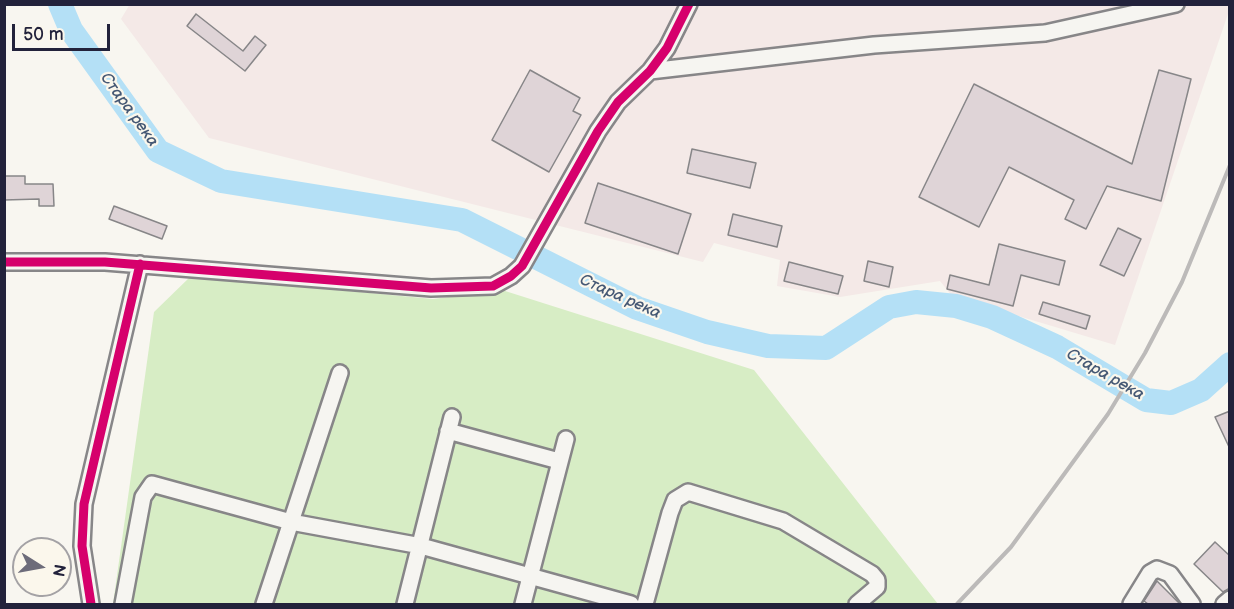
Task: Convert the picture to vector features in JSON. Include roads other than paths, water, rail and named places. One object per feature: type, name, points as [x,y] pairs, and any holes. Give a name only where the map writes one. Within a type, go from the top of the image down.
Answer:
[{"type":"street","points":[[4,261],[140,264],[431,288],[494,286],[522,266],[598,131],[618,102],[650,71],[667,48],[689,4]]},
{"type":"street","points":[[650,71],[874,45],[1045,33],[1176,4]]},
{"type":"street","points":[[91,604],[82,546],[84,504],[140,264]]},
{"type":"street","points":[[264,604],[340,373]]},
{"type":"street","points":[[405,604],[450,424],[559,461]]},
{"type":"street","points":[[523,604],[566,439]]},
{"type":"street","points":[[123,604],[143,497],[152,484],[291,522],[421,546],[530,578],[631,604]]},
{"type":"street","points":[[645,604],[670,513],[675,500],[687,492],[783,521],[872,574],[877,580],[877,587],[857,604]]},
{"type":"street","points":[[1131,604],[1150,573],[1157,569],[1170,574],[1192,604]]},
{"type":"street","points":[[1224,604],[1230,599]]},
{"type":"waterway","name":"Стара река","points":[[60,4],[71,30],[158,151],[221,181],[462,220],[637,308],[707,332],[768,346],[826,348],[889,307],[916,302],[956,306],[992,317],[1057,347],[1146,400],[1171,403],[1201,390],[1230,364]]},
{"type":"railway","points":[[957,604],[1011,547],[1108,414],[1145,353],[1182,282],[1230,165]]}]
